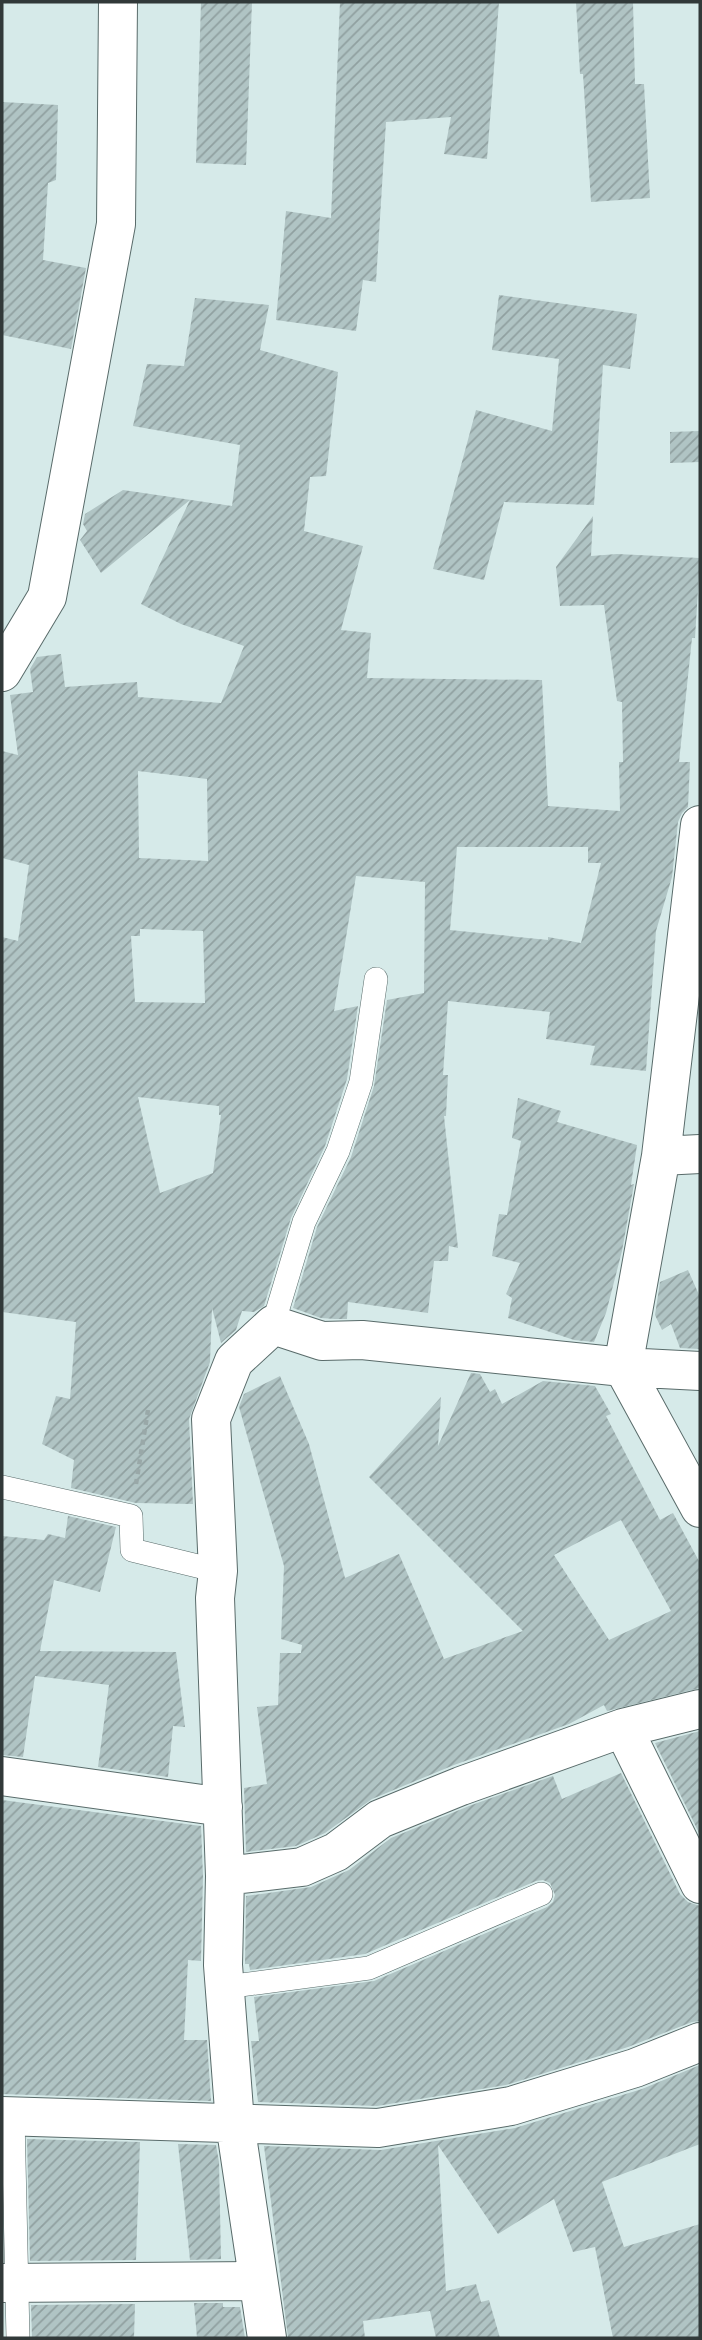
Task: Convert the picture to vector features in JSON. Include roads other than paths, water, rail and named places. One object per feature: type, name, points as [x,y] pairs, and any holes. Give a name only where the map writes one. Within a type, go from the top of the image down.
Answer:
[{"type":"street","points":[[2,672],[47,597],[116,224],[118,2]]},
{"type":"street","points":[[700,825],[661,1156],[623,1367],[700,1508]]},
{"type":"street","points":[[661,1156],[700,1154]]},
{"type":"street","points":[[267,2338],[235,2123],[223,1965],[225,1877],[215,1598],[218,1571],[211,1419],[234,1361],[273,1325],[322,1341],[362,1340],[623,1367],[700,1371]]},
{"type":"street","points":[[225,1877],[302,1867],[336,1852],[380,1819],[461,1786],[623,1728],[700,1709]]},
{"type":"street","points":[[623,1728],[700,1884]]},
{"type":"street","points":[[2,1776],[223,1807]]},
{"type":"street","points":[[7,2117],[377,2128],[511,2106],[635,2068],[700,2042]]},
{"type":"street","points":[[9,2283],[258,2281]]},
{"type":"lane","points":[[273,1325],[304,1222],[338,1151],[361,1082],[376,979]]},
{"type":"lane","points":[[2,1487],[131,1517],[132,1550],[218,1571]]},
{"type":"lane","points":[[226,1987],[369,1968],[541,1894]]},
{"type":"lane","points":[[7,2117],[9,2283],[18,2338]]}]
